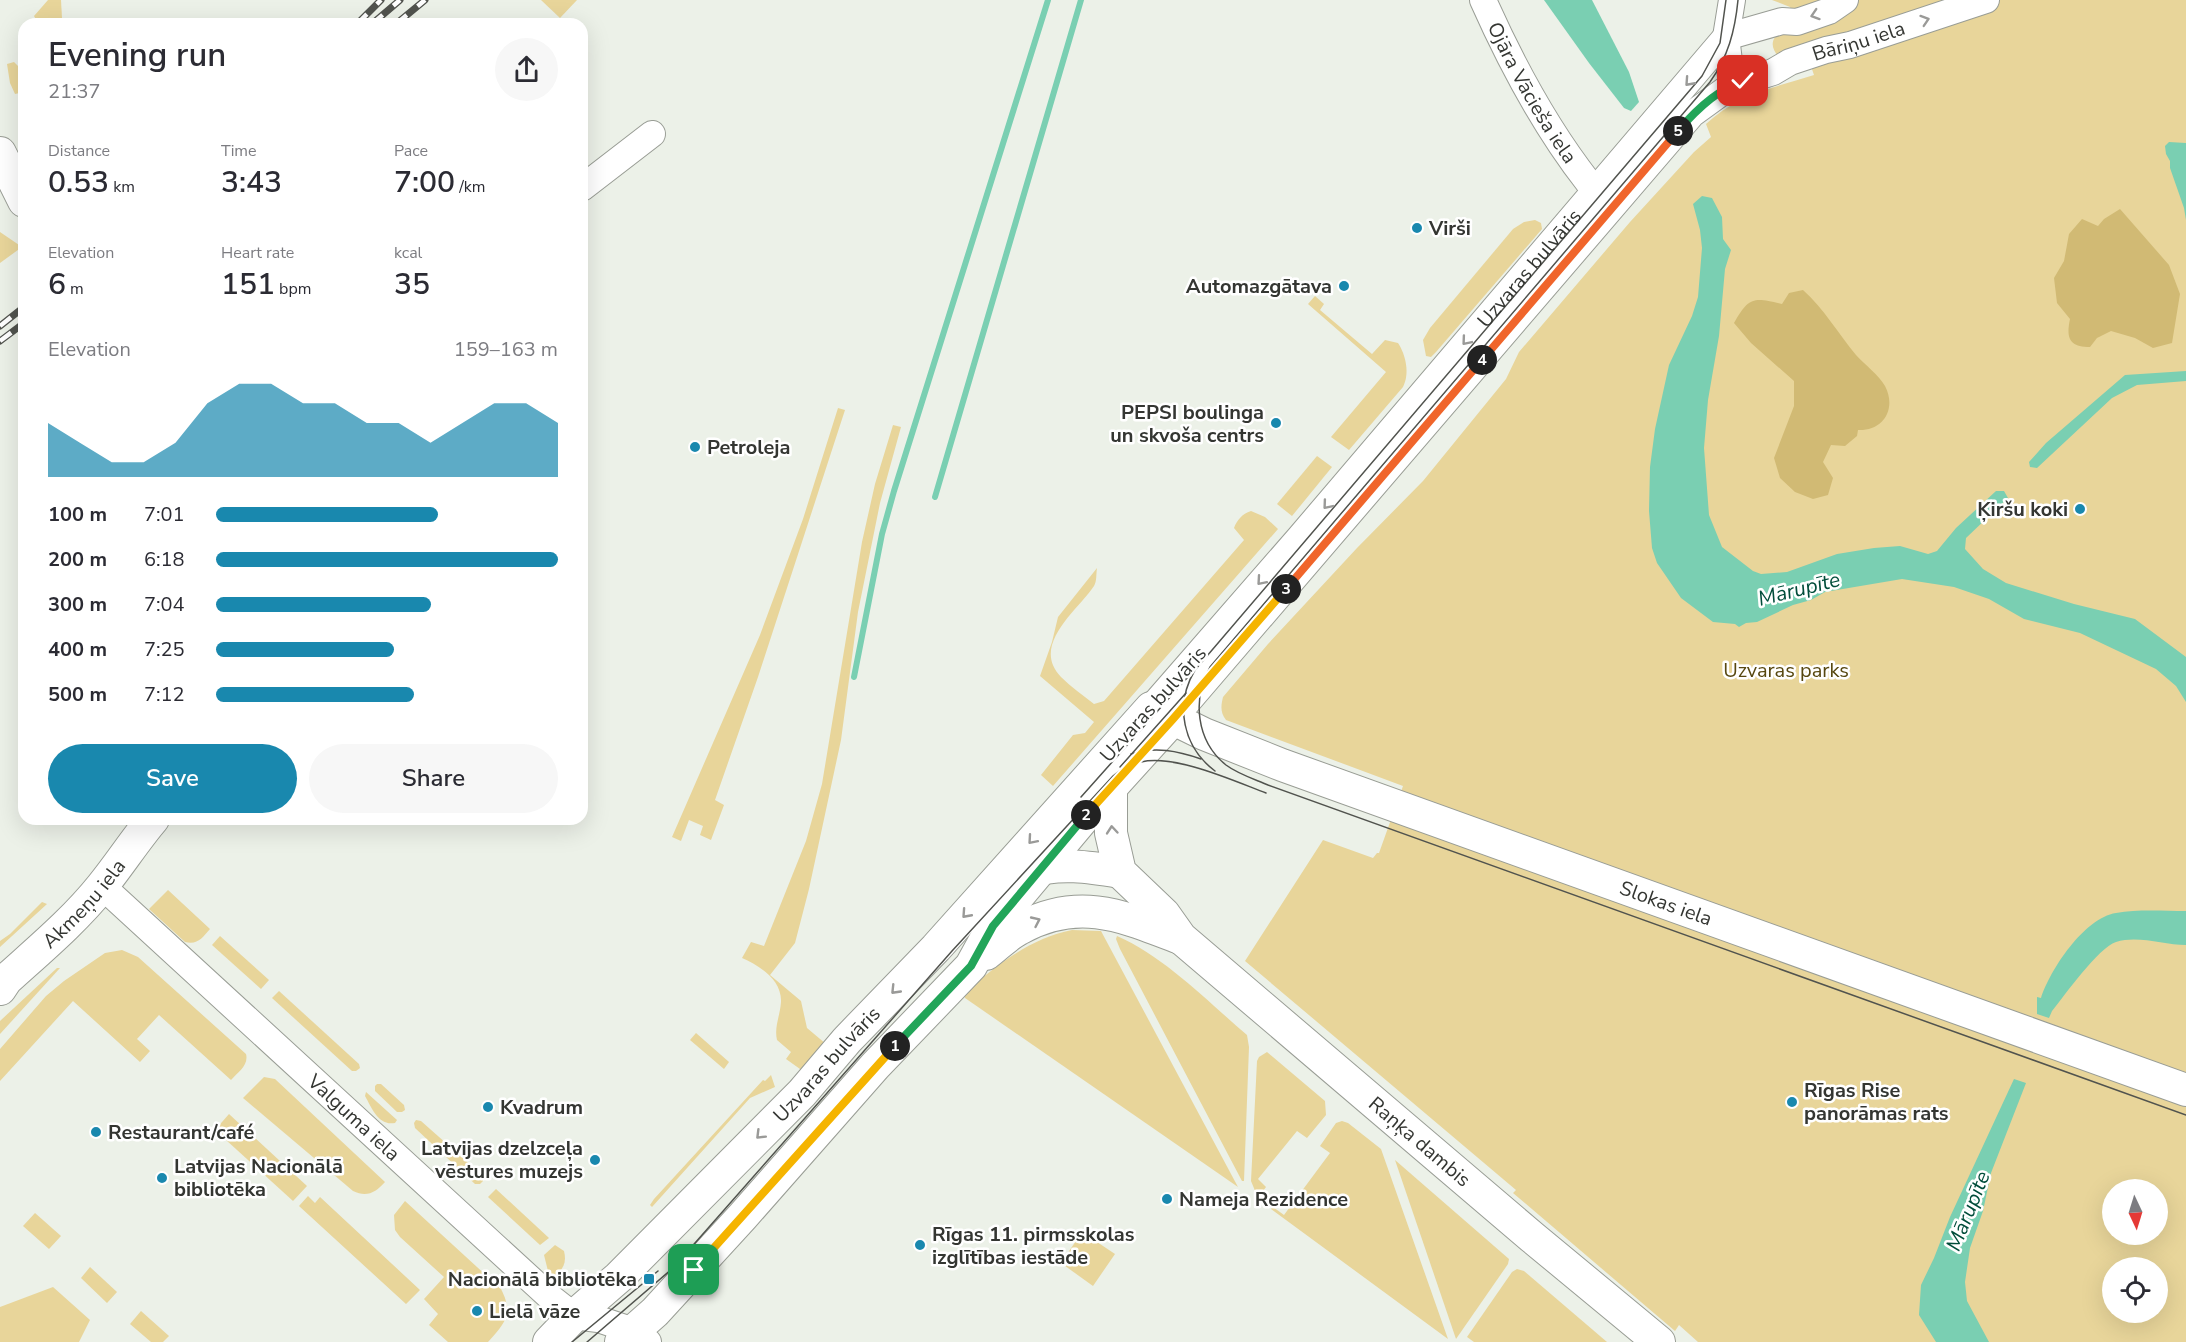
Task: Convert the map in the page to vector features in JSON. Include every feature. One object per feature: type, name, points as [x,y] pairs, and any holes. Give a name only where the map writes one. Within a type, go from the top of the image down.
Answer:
[{"type":"main road","points":[[0,153],[18,189]]},
{"type":"main road","name":"Uzvaras bulvāris","points":[[634,1338],[875,1066],[971,966],[993,926],[1111,788],[1162,714]]},
{"type":"main road","name":"Uzvaras bulvāris","points":[[549,1342],[574,1316],[619,1277],[801,1093],[997,880],[1162,714]]},
{"type":"main road","name":"Slokas iela","points":[[1162,714],[1204,734],[1272,761],[2186,1090]]},
{"type":"main road","points":[[997,880],[1042,867],[1088,867],[1120,872],[1111,833],[1111,788]]},
{"type":"main road","name":"Akmeņu iela","points":[[2,984],[72,920],[102,886],[148,825]]},
{"type":"main road","name":"Raņķa dambis","points":[[1120,872],[1164,915],[1181,939],[1659,1342]]},
{"type":"main road","name":"Raņķa dambis","points":[[971,966],[1017,930],[1044,916],[1072,911],[1095,911],[1138,922],[1181,939]]},
{"type":"street","name":"Ojāra Vācieša iela","points":[[1483,0],[1500,38],[1541,111],[1572,162],[1588,182]]},
{"type":"street","points":[[1732,0],[1726,37],[1732,85]]},
{"type":"street","name":"Bāriņu iela","points":[[1726,37],[1782,21],[1797,22],[1829,11],[1845,0]]},
{"type":"street","name":"Bāriņu iela","points":[[1732,85],[1773,72],[1790,62],[1850,45],[1986,0]]},
{"type":"street","name":"Uzvaras bulvāris","points":[[1162,714],[1300,537],[1726,37]]},
{"type":"street","name":"Uzvaras bulvāris","points":[[1162,714],[1692,114],[1732,85]]},
{"type":"street","points":[[588,183],[652,134]]},
{"type":"street","name":"Valguma iela","points":[[102,886],[531,1281],[574,1316],[598,1319],[634,1338]]},
{"type":"green space","points":[[48,0],[61,0],[62,18],[35,18],[34,16]]},
{"type":"green space","points":[[541,0],[577,0],[560,18]]},
{"type":"green space","name":"Uzvaras parks","points":[[1772,0],[2186,0],[2186,1342],[1698,1342],[1679,1325],[1675,1331],[1513,1193],[1516,1190],[1245,961],[1323,840],[1373,858],[1379,853],[1403,786],[1226,720],[1222,709],[1223,697],[1268,644],[1423,481],[1506,379],[1519,352],[1630,222],[1694,152],[1711,137],[1706,124],[1743,99],[1814,75],[1805,49],[1778,56],[1774,49],[1773,41],[1776,36],[1797,27],[1790,7]]},
{"type":"green space","points":[[14,62],[18,66],[18,93],[15,94],[10,83],[7,64]]},
{"type":"green space","points":[[1535,220],[1541,223],[1542,229],[1436,352],[1431,357],[1426,356],[1423,340],[1430,328],[1513,229],[1524,222]]},
{"type":"green space","points":[[0,232],[18,244],[18,250],[0,263]]},
{"type":"green space","points":[[1315,296],[1324,304],[1320,310],[1372,354],[1385,340],[1398,343],[1405,359],[1407,371],[1403,387],[1349,450],[1331,437],[1386,372],[1308,304]]},
{"type":"green space","points":[[838,408],[845,410],[758,677],[715,800],[724,805],[711,840],[700,835],[703,826],[689,820],[681,841],[672,837],[760,635],[803,519]]},
{"type":"green space","points":[[893,425],[901,427],[880,503],[858,612],[841,740],[809,889],[795,943],[770,975],[801,1001],[807,1028],[826,1044],[805,1069],[800,1069],[786,1059],[791,1052],[777,1040],[781,1002],[778,987],[763,970],[742,958],[751,942],[764,946],[806,841],[822,784],[862,542],[875,484]]},
{"type":"green space","points":[[1317,456],[1332,467],[1292,516],[1277,504]]},
{"type":"green space","points":[[1251,511],[1265,517],[1278,529],[1053,786],[1041,775],[1073,735],[1085,733],[1094,722],[1040,676],[1058,617],[1097,568],[1094,586],[1060,629],[1051,653],[1053,665],[1065,681],[1094,704],[1104,701],[1244,540],[1234,528],[1240,518]]},
{"type":"green space","points":[[168,890],[210,929],[199,940],[185,942],[149,909]]},
{"type":"green space","points":[[42,902],[47,904],[0,947],[0,941]]},
{"type":"green space","points":[[1072,930],[1101,931],[1238,1187],[965,998],[964,993],[1014,954],[1042,939]]},
{"type":"green space","points":[[220,936],[269,980],[261,989],[212,945]]},
{"type":"green space","points":[[1117,936],[1169,968],[1247,1035],[1249,1047],[1244,1181],[1120,949]]},
{"type":"green space","points":[[122,950],[138,957],[246,1054],[246,1062],[240,1071],[231,1080],[159,1015],[137,1039],[150,1051],[140,1062],[73,1001],[0,1081],[0,1049],[46,996],[105,953]]},
{"type":"green space","points":[[57,968],[60,968],[0,1034],[0,1021]]},
{"type":"green space","points":[[279,991],[359,1064],[360,1068],[352,1071],[272,998]]},
{"type":"green space","points":[[696,1033],[729,1062],[724,1069],[690,1040]]},
{"type":"green space","points":[[1267,1052],[1325,1101],[1326,1115],[1307,1138],[1297,1131],[1258,1179],[1266,1187],[1258,1198],[1251,1181],[1257,1061]]},
{"type":"green space","points":[[771,1075],[775,1087],[750,1098],[652,1207],[650,1205],[654,1199],[763,1080],[765,1081]]},
{"type":"green space","points":[[264,1077],[275,1079],[385,1182],[371,1193],[363,1194],[353,1191],[243,1098]]},
{"type":"green space","points":[[377,1084],[381,1084],[404,1105],[405,1110],[397,1112],[375,1091]]},
{"type":"green space","points":[[366,1092],[397,1120],[395,1123],[384,1122],[376,1115],[365,1096]]},
{"type":"green space","points":[[229,1114],[307,1186],[293,1201],[215,1130]]},
{"type":"green space","points":[[416,1120],[421,1121],[483,1176],[483,1181],[475,1184],[415,1128]]},
{"type":"green space","points":[[1342,1121],[1348,1123],[1381,1149],[1448,1339],[1271,1209],[1273,1207],[1284,1215],[1330,1153],[1320,1146],[1336,1123]]},
{"type":"green space","points":[[1395,1160],[1509,1259],[1508,1264],[1456,1339]]},
{"type":"green space","points":[[496,1189],[549,1238],[540,1245],[488,1197]]},
{"type":"green space","points":[[308,1196],[315,1203],[320,1197],[420,1290],[406,1304],[299,1206]]},
{"type":"green space","points":[[405,1201],[501,1289],[507,1305],[506,1318],[488,1342],[448,1342],[429,1325],[438,1314],[424,1299],[444,1277],[395,1230],[394,1215]]},
{"type":"green space","points":[[35,1213],[61,1236],[49,1249],[23,1226]]},
{"type":"green space","points":[[1082,1232],[1115,1254],[1093,1286],[1061,1263]]},
{"type":"green space","points":[[555,1245],[564,1251],[565,1262],[554,1277],[548,1271],[544,1255]]},
{"type":"green space","points":[[90,1267],[117,1292],[107,1303],[81,1278]]},
{"type":"green space","points":[[1517,1269],[1524,1271],[1607,1342],[1474,1342],[1467,1337],[1512,1272]]},
{"type":"green space","points":[[53,1287],[90,1320],[79,1342],[0,1342],[0,1307]]},
{"type":"green space","points":[[141,1311],[169,1336],[163,1342],[151,1342],[130,1324]]},
{"type":"shaded area","points":[[2120,209],[2169,265],[2180,294],[2172,343],[2153,348],[2135,338],[2111,331],[2097,338],[2090,347],[2083,347],[2073,343],[2069,336],[2070,319],[2057,303],[2054,278],[2064,261],[2069,234],[2082,219],[2098,226],[2104,219]]},
{"type":"shaded area","points":[[1803,290],[1856,355],[1876,374],[1885,386],[1889,403],[1881,423],[1858,430],[1857,436],[1845,446],[1831,445],[1823,462],[1833,478],[1828,495],[1813,499],[1795,492],[1780,478],[1774,458],[1794,406],[1794,381],[1751,343],[1734,323],[1744,308],[1753,301],[1764,300],[1782,304],[1789,293]]},
{"type":"water","points":[[1544,0],[1592,0],[1629,72],[1639,102],[1631,111],[1624,108]]},
{"type":"water","points":[[2169,142],[2186,143],[2186,220],[2166,154],[2165,146]]},
{"type":"water","name":"Mārupīte","points":[[1702,196],[1712,198],[1722,217],[1723,239],[1731,250],[1725,269],[1719,336],[1708,400],[1704,448],[1709,515],[1722,547],[1753,571],[1761,574],[1787,572],[1837,554],[1874,548],[1900,546],[1928,554],[1937,551],[1956,528],[1996,491],[2004,491],[2008,498],[1966,538],[1965,549],[1983,569],[2006,583],[2074,604],[2135,619],[2186,657],[2186,702],[2176,686],[2156,669],[2080,633],[2024,619],[1989,599],[1954,587],[1902,579],[1825,592],[1757,622],[1746,623],[1739,627],[1735,624],[1713,622],[1681,598],[1657,563],[1652,548],[1649,511],[1650,467],[1655,429],[1669,365],[1692,316],[1698,297],[1702,248],[1693,204]]},
{"type":"water","points":[[2186,371],[2186,381],[2137,385],[2112,398],[2037,468],[2030,467],[2029,462],[2046,443],[2125,375]]},
{"type":"water","points":[[2186,911],[2186,945],[2142,940],[2116,942],[2091,962],[2052,1011],[2049,1018],[2037,1014],[2037,997],[2041,998],[2060,960],[2092,924],[2116,913]]},
{"type":"water","name":"Mārupīte","points":[[2014,1079],[2026,1083],[1991,1173],[1983,1211],[1970,1248],[1965,1282],[1967,1301],[1989,1342],[1936,1342],[1919,1315],[1921,1285]]},
{"type":"waterway","points":[[854,677],[882,534],[894,491],[1048,0]]},
{"type":"waterway","points":[[935,497],[1081,0]]},
{"type":"tram line","points":[[1215,771],[1195,750],[1185,725],[1185,697],[1195,670],[1702,76],[1720,43],[1726,0]]},
{"type":"tram line","points":[[1738,0],[1730,43],[1722,63],[1710,82],[1210,667],[1204,679],[1199,706],[1203,732],[1208,744],[1226,765],[1268,785],[2186,1115]]},
{"type":"tram line","points":[[1081,797],[1187,678]]},
{"type":"tram line","points":[[1120,767],[1186,693]]},
{"type":"tram line","points":[[1131,754],[1149,750],[1166,750],[1201,759]]},
{"type":"tram line","points":[[587,1342],[673,1268],[952,951],[1116,773],[1129,765],[1141,762],[1170,762],[1204,770],[1266,793]]},
{"type":"tram line","points":[[572,1342],[658,1271]]},
{"type":"railway","points":[[363,18],[381,0]]},
{"type":"railway","points":[[379,18],[400,0]]},
{"type":"railway","points":[[403,18],[425,0]]},
{"type":"railway","points":[[0,326],[18,312]]},
{"type":"railway","points":[[0,341],[18,328]]},
{"type":"place","name":"Virši","points":[[1417,228]]},
{"type":"place","name":"Automazgātava","points":[[1344,286]]},
{"type":"place","name":"PEPSI boulinga un skvoša centrs","points":[[1276,423]]},
{"type":"place","name":"Petroleja","points":[[695,447]]},
{"type":"place","name":"Ķiršu koki","points":[[2080,509]]},
{"type":"place","name":"Rīgas Rise panorāmas rats","points":[[1792,1102]]},
{"type":"place","name":"Kvadrum","points":[[488,1107]]},
{"type":"place","name":"Restaurant/café","points":[[96,1132]]},
{"type":"place","name":"Latvijas dzelzceļa vēstures muzejs","points":[[595,1160]]},
{"type":"place","name":"Latvijas Nacionālā bibliotēka","points":[[162,1178]]},
{"type":"place","name":"Nameja Rezidence","points":[[1167,1199]]},
{"type":"place","name":"Rīgas 11. pirmsskolas izglītības iestāde","points":[[920,1245]]},
{"type":"place","name":"Nacionālā bibliotēka","points":[[649,1279]]},
{"type":"place","name":"Lielā vāze","points":[[477,1311]]},
{"type":"route","points":[[694,1270],[875,1066],[971,966],[993,926],[1086,815],[1173,719],[1373,488],[1692,114],[1732,85],[1743,81]]}]
